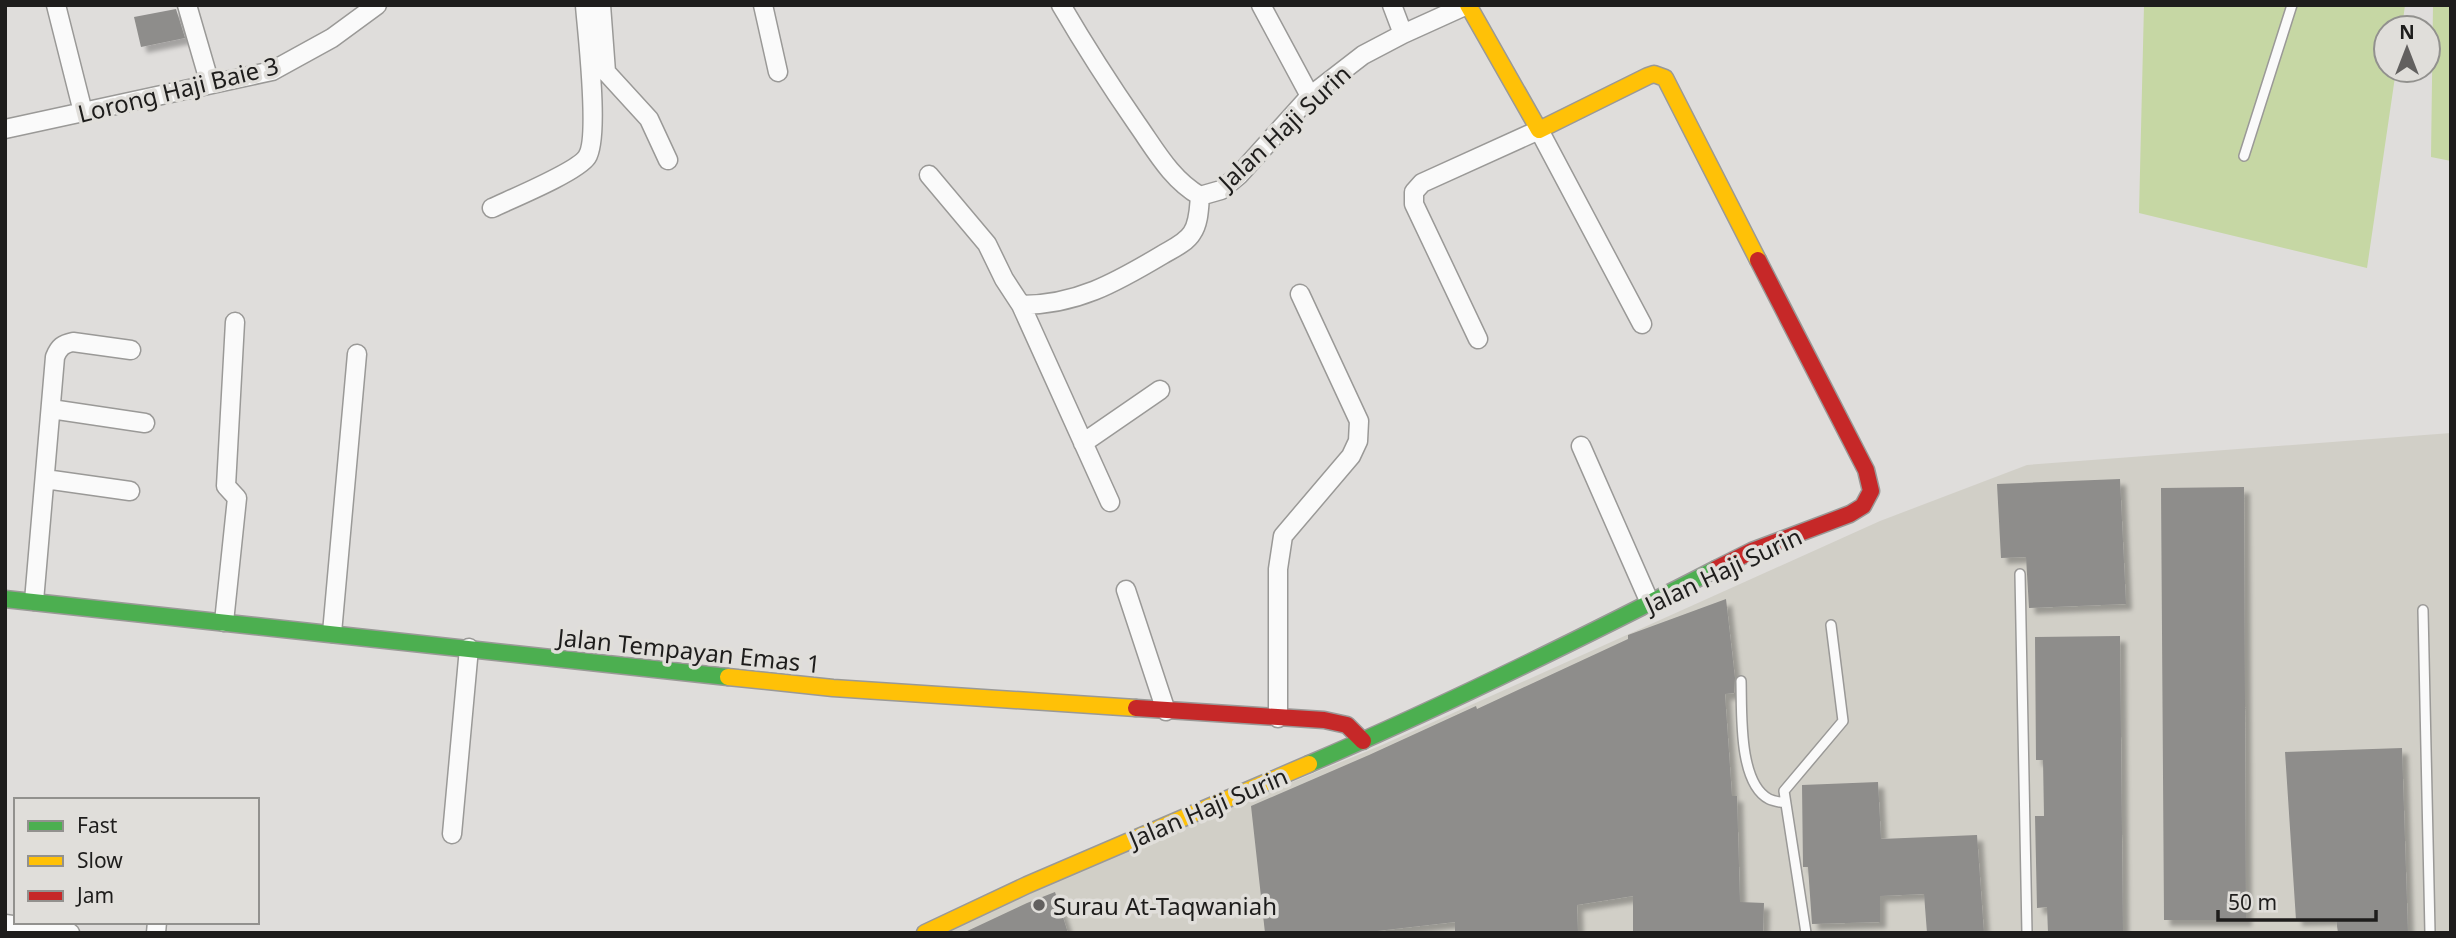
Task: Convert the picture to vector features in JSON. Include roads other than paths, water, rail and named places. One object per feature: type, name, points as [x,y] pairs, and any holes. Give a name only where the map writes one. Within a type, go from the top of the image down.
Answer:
[{"type":"street","points":[[56,5],[83,112]]},
{"type":"street","points":[[187,5],[210,84]]},
{"type":"street","name":"Lorong Haji Baie 3","points":[[5,129],[272,71],[332,38],[377,5]]},
{"type":"street","points":[[492,208],[574,168],[587,157],[592,128],[585,5]]},
{"type":"street","points":[[601,5],[606,72],[649,119],[668,160]]},
{"type":"street","points":[[763,5],[778,72]]},
{"type":"street","points":[[1261,5],[1310,96]]},
{"type":"street","points":[[1392,5],[1403,34]]},
{"type":"street","name":"Jalan Haji Surin","points":[[925,933],[1027,885],[1363,741],[1752,551],[1863,509],[1871,498],[1871,483],[1665,78],[1648,76],[1539,130],[1467,5],[1363,55],[1310,96],[1239,175],[1221,190],[1200,196],[1184,187],[1170,171],[1100,71],[1068,8]]},
{"type":"street","points":[[1478,339],[1415,204],[1414,192],[1422,183],[1539,130],[1642,324]]},
{"type":"street","points":[[929,175],[987,244],[1004,279],[1021,304],[1110,502]]},
{"type":"street","points":[[1021,304],[1070,300],[1095,292],[1145,265],[1193,232],[1200,196]]},
{"type":"street","points":[[1278,718],[1278,569],[1283,536],[1340,471],[1358,441],[1359,421],[1300,294]]},
{"type":"street","points":[[224,622],[237,498],[226,486],[235,322]]},
{"type":"street","points":[[34,601],[55,357],[58,349],[73,342],[131,350]]},
{"type":"street","points":[[332,634],[357,354]]},
{"type":"street","points":[[1083,443],[1160,390]]},
{"type":"street","points":[[51,409],[145,422]]},
{"type":"street","points":[[1581,446],[1650,603]]},
{"type":"street","points":[[45,479],[130,491]]},
{"type":"street","points":[[1126,590],[1166,711]]},
{"type":"street","name":"Jalan Tempayan Emas 1","points":[[5,599],[833,688],[1342,723],[1352,728],[1363,741]]},
{"type":"street","points":[[453,834],[468,648]]},
{"type":"street","points":[[5,924],[70,933]]},
{"type":"lane","points":[[2244,156],[2292,5]]},
{"type":"lane","points":[[2020,574],[2027,933]]},
{"type":"lane","points":[[2423,610],[2430,933]]},
{"type":"lane","points":[[1806,933],[1784,791],[1843,722],[1831,625]]},
{"type":"lane","points":[[1741,681],[1747,768],[1756,787],[1768,799],[1785,803]]},
{"type":"place","name":"Surau At-Taqwaniah","points":[[1039,905]]}]
